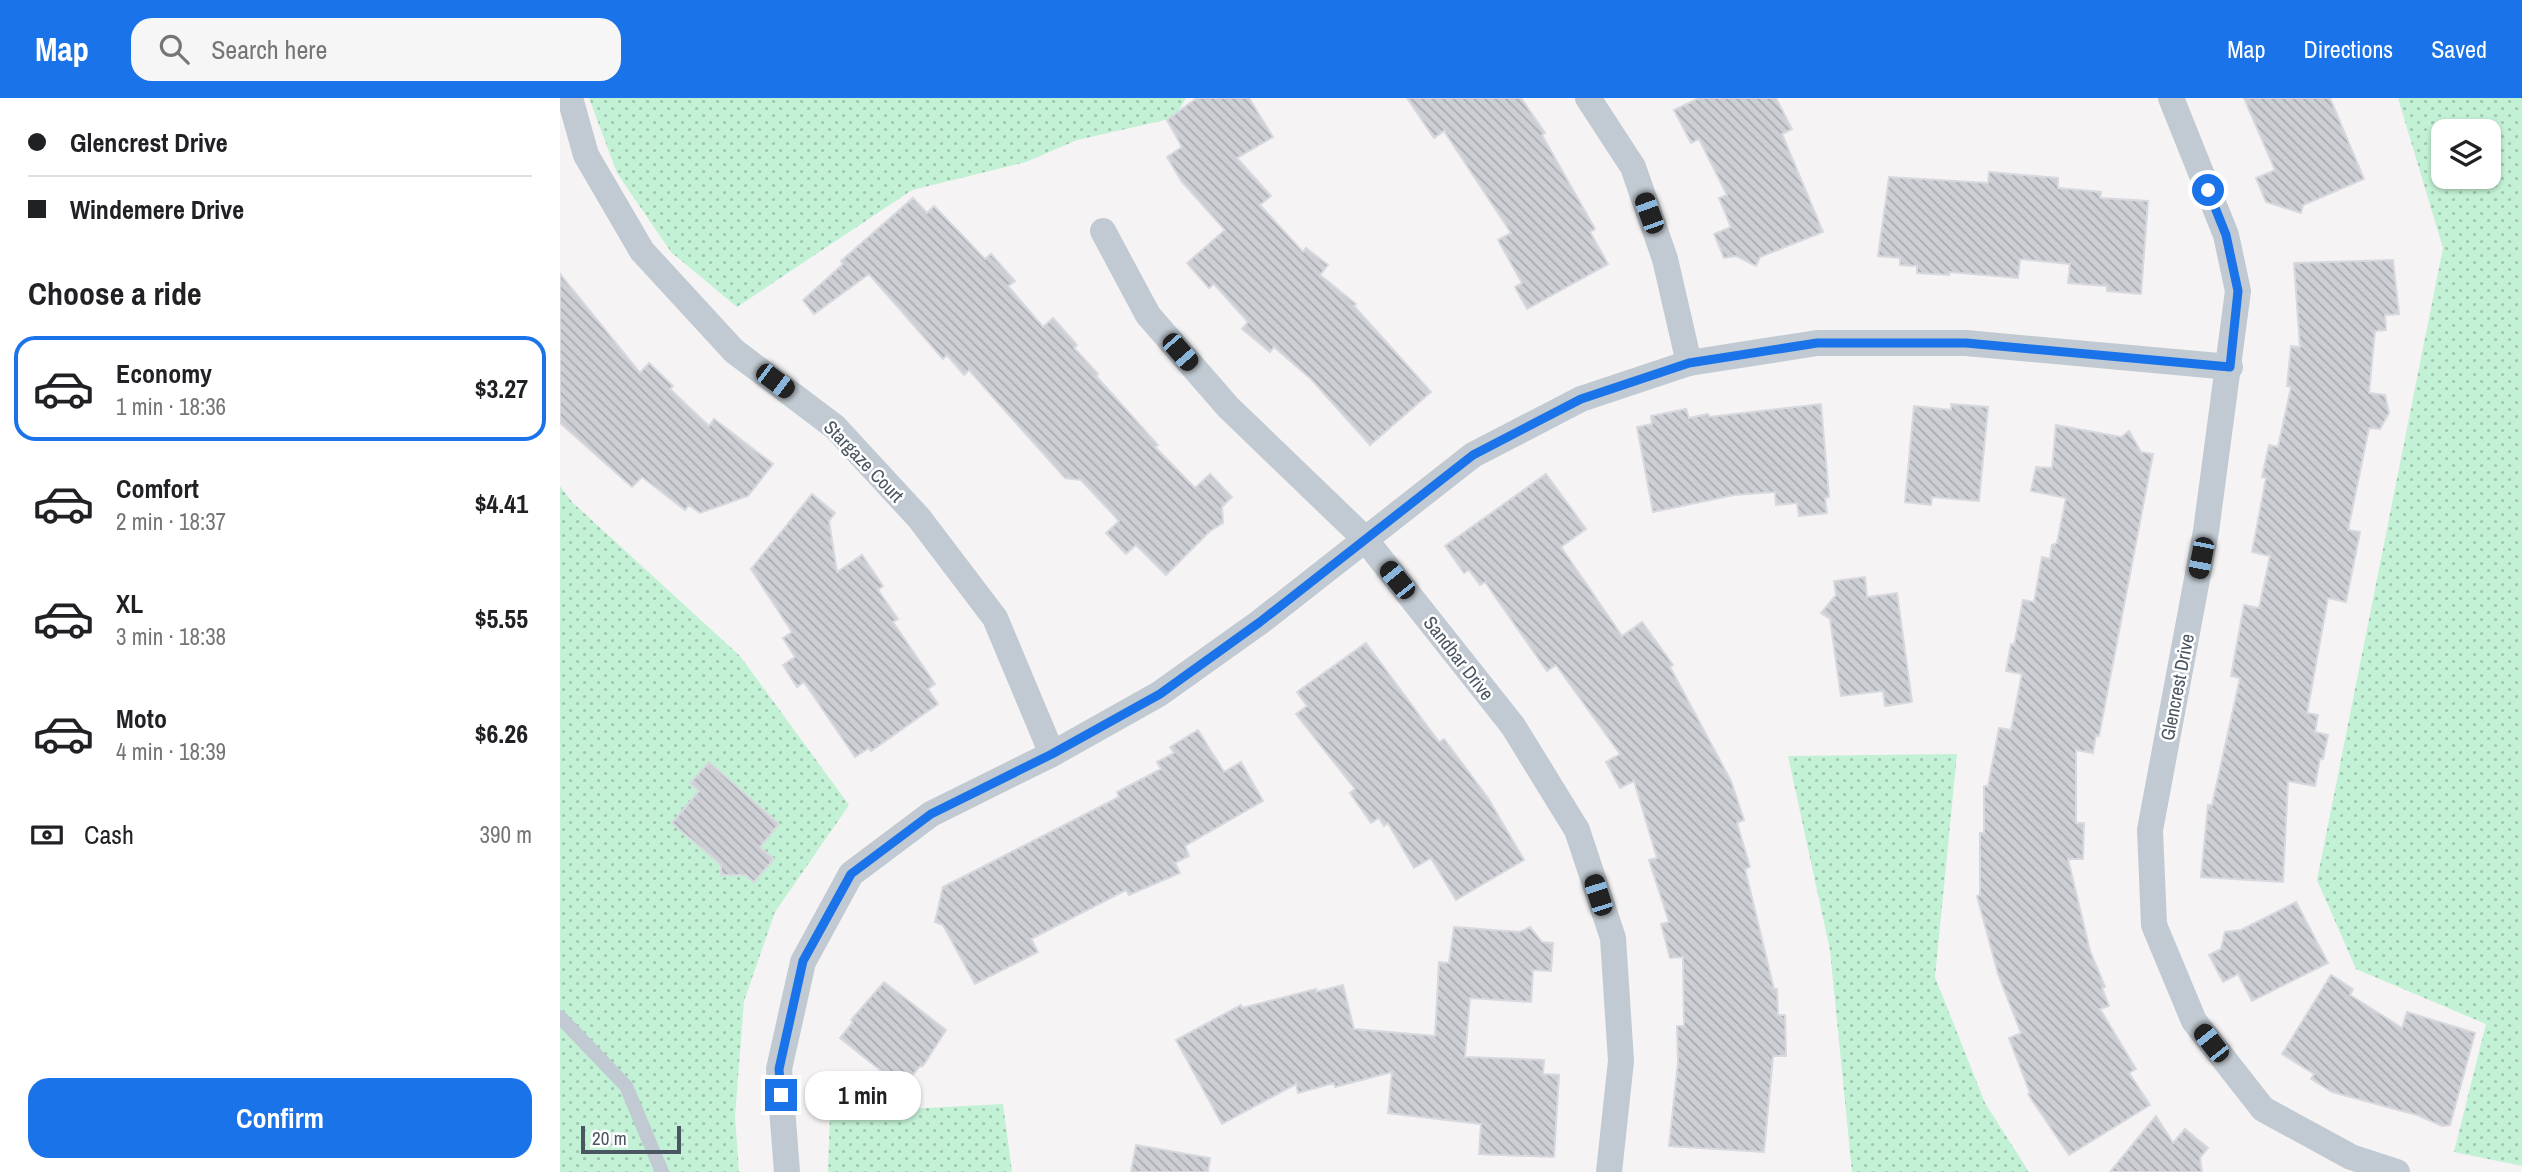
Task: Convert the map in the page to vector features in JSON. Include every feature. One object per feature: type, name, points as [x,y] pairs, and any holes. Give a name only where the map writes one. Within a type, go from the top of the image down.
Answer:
[{"type":"street","name":"Stargaze Court","points":[[570,98],[586,155],[642,251],[734,351],[835,427],[919,519],[995,618],[1052,754]]},
{"type":"street","points":[[1588,98],[1633,167],[1665,259],[1689,363]]},
{"type":"street","name":"Glencrest Drive","points":[[2171,98],[2229,246],[2238,291],[2230,367],[2206,531],[2150,830],[2154,925],[2194,1021],[2263,1109],[2351,1157],[2397,1172]]},
{"type":"street","name":"Sandbar Drive","points":[[1103,232],[1148,315],[1228,407],[1364,538],[1513,726],[1577,830],[1613,938],[1621,1061],[1609,1172]]},
{"type":"street","points":[[786,1172],[779,1069],[803,961],[851,874],[931,814],[1052,754],[1160,694],[1260,622],[1473,455],[1581,399],[1689,363],[1817,343],[1966,343],[2230,367]]},
{"type":"lane","points":[[560,1017],[626,1086],[662,1172]]},
{"type":"green space","points":[[589,98],[1186,98],[1174,118],[1077,140],[1026,162],[912,190],[737,307],[671,252],[617,173]]},
{"type":"green space","points":[[2398,98],[2522,98],[2522,1166],[2454,1152],[2486,1024],[2356,969],[2317,880],[2443,248]]},
{"type":"green space","points":[[560,486],[572,502],[740,656],[849,805],[775,912],[744,1001],[735,1116],[739,1172],[560,1172]]},
{"type":"green space","points":[[1957,754],[1935,977],[1985,1103],[2029,1172],[1852,1172],[1830,950],[1788,756]]},
{"type":"green space","points":[[1003,1104],[1012,1172],[828,1172],[830,1113]]},
{"type":"building","points":[[1197,98],[1249,98],[1273,137],[1237,158],[1271,196],[1260,205],[1303,252],[1306,248],[1328,265],[1320,275],[1356,304],[1354,306],[1431,392],[1370,445],[1311,379],[1274,347],[1270,352],[1242,329],[1248,322],[1214,284],[1209,288],[1187,263],[1225,230],[1182,182],[1167,157],[1182,147],[1167,120]]},
{"type":"building","points":[[1407,98],[1521,98],[1545,133],[1542,135],[1595,229],[1590,232],[1608,264],[1527,309],[1515,287],[1522,283],[1498,240],[1511,233],[1444,131],[1434,138]]},
{"type":"building","points":[[1699,98],[1776,98],[1792,129],[1782,134],[1823,232],[1760,257],[1756,266],[1736,256],[1724,258],[1714,234],[1731,227],[1719,198],[1727,195],[1699,139],[1691,143],[1674,110]]},
{"type":"building","points":[[2244,98],[2330,98],[2364,179],[2303,205],[2301,213],[2266,202],[2256,178],[2275,170]]},
{"type":"building","points":[[1989,172],[2058,178],[2058,188],[2101,192],[2100,198],[2148,201],[2141,294],[2107,291],[2107,286],[2068,283],[2070,264],[2020,259],[2018,278],[1949,272],[1949,275],[1917,273],[1917,266],[1900,265],[1900,258],[1878,256],[1889,177],[1988,183]]},
{"type":"building","points":[[913,198],[927,213],[934,206],[985,259],[991,254],[1015,281],[1008,286],[1043,327],[1053,318],[1077,345],[1074,348],[1098,374],[1096,376],[1158,445],[1155,447],[1195,488],[1210,474],[1232,497],[1222,507],[1223,523],[1210,531],[1166,575],[1136,545],[1126,554],[1106,533],[1119,521],[1081,480],[1065,478],[969,370],[964,375],[947,355],[943,359],[869,274],[814,314],[803,300],[843,264],[841,261]]},
{"type":"building","points":[[2393,260],[2399,314],[2385,315],[2386,330],[2375,331],[2369,393],[2385,395],[2389,413],[2380,429],[2369,428],[2348,530],[2360,532],[2346,602],[2328,598],[2307,713],[2318,715],[2315,732],[2328,735],[2315,786],[2288,781],[2283,882],[2201,877],[2208,805],[2212,805],[2240,678],[2231,676],[2244,605],[2259,608],[2270,556],[2252,552],[2266,478],[2262,477],[2269,445],[2278,447],[2291,387],[2287,386],[2291,346],[2300,347],[2294,263]]},
{"type":"building","points":[[560,274],[640,373],[649,363],[673,386],[670,389],[709,426],[714,419],[773,464],[748,496],[700,513],[689,505],[685,510],[642,477],[632,487],[560,423]]},
{"type":"building","points":[[1821,404],[1829,497],[1825,498],[1827,513],[1799,516],[1797,503],[1776,505],[1775,492],[1734,495],[1653,512],[1637,427],[1652,424],[1651,416],[1686,409],[1689,418],[1708,414],[1709,417]]},
{"type":"building","points":[[1951,404],[1988,407],[1979,501],[1932,497],[1931,505],[1905,502],[1914,406],[1951,410]]},
{"type":"building","points":[[2056,425],[2121,437],[2129,431],[2141,452],[2153,454],[2099,736],[2096,735],[2093,753],[2076,750],[2076,823],[2084,823],[2083,859],[2068,859],[2090,951],[2105,987],[2102,988],[2109,1006],[2100,1009],[2136,1069],[2129,1073],[2150,1105],[2069,1155],[2028,1094],[2030,1093],[2009,1038],[2021,1033],[1998,974],[1977,896],[1980,895],[1980,833],[1984,833],[1984,786],[1988,786],[1999,728],[2011,730],[2022,674],[2006,671],[2011,644],[2014,645],[2023,600],[2034,602],[2042,557],[2050,559],[2052,545],[2057,543],[2066,498],[2031,491],[2036,467],[2052,468]]},
{"type":"building","points":[[1546,474],[1586,529],[1561,547],[1622,636],[1642,622],[1673,665],[1670,667],[1731,781],[1744,820],[1737,823],[1750,867],[1745,869],[1774,989],[1777,989],[1778,1015],[1785,1015],[1786,1056],[1773,1056],[1764,1152],[1669,1146],[1678,1062],[1677,1026],[1684,1026],[1683,957],[1670,958],[1661,924],[1669,922],[1649,860],[1657,858],[1634,781],[1620,788],[1606,762],[1620,754],[1556,665],[1547,671],[1485,582],[1480,585],[1469,570],[1464,573],[1445,546]]},
{"type":"building","points":[[812,494],[835,513],[829,521],[837,572],[862,555],[883,586],[878,590],[898,619],[893,622],[935,684],[928,689],[938,704],[871,751],[869,748],[855,757],[804,682],[797,687],[783,665],[795,657],[783,638],[792,632],[751,569]]},
{"type":"building","points":[[1865,577],[1867,597],[1897,593],[1912,702],[1885,706],[1883,691],[1841,696],[1830,619],[1821,613],[1836,595],[1834,581]]},
{"type":"building","points":[[1366,643],[1439,742],[1444,739],[1488,798],[1524,860],[1456,900],[1431,858],[1414,868],[1388,823],[1384,826],[1379,818],[1371,823],[1350,793],[1355,789],[1296,714],[1307,706],[1297,692]]},
{"type":"building","points":[[1198,730],[1224,772],[1241,762],[1263,801],[1185,846],[1189,856],[1175,863],[1180,873],[1129,895],[1126,890],[1031,939],[1038,952],[975,984],[943,925],[935,922],[943,887],[1119,797],[1117,792],[1161,769],[1157,762],[1174,753],[1170,747]]},
{"type":"building","points":[[709,762],[779,824],[760,847],[774,859],[754,882],[746,875],[721,875],[721,865],[672,823],[699,791],[690,783]]},
{"type":"building","points":[[2296,902],[2328,963],[2252,1001],[2238,974],[2223,982],[2209,955],[2221,949],[2225,932],[2241,930]]},
{"type":"building","points":[[1454,927],[1520,932],[1530,927],[1542,942],[1553,943],[1551,971],[1533,970],[1531,1002],[1470,998],[1465,1057],[1544,1060],[1543,1074],[1559,1075],[1554,1157],[1479,1154],[1481,1124],[1388,1113],[1392,1072],[1335,1087],[1334,1083],[1298,1093],[1296,1084],[1222,1124],[1176,1040],[1241,1005],[1242,1008],[1343,985],[1354,1029],[1435,1036],[1439,962],[1449,963]]},
{"type":"building","points":[[2331,975],[2353,989],[2350,995],[2402,1028],[2407,1012],[2475,1033],[2450,1125],[2442,1126],[2417,1115],[2332,1092],[2311,1079],[2314,1074],[2282,1054]]},
{"type":"building","points":[[884,982],[946,1030],[923,1066],[919,1067],[903,1088],[840,1038],[853,1022],[851,1020]]},
{"type":"building","points":[[2156,1116],[2173,1143],[2185,1129],[2208,1148],[2200,1158],[2202,1172],[2110,1172]]},
{"type":"building","points":[[1136,1145],[1210,1158],[1208,1172],[1131,1172]]},
{"type":"route","points":[[781,1095],[779,1069],[803,961],[851,874],[931,814],[1052,754],[1160,694],[1260,622],[1473,455],[1581,399],[1689,363],[1817,343],[1966,343],[2230,367],[2238,291],[2226,235],[2208,190]]}]
